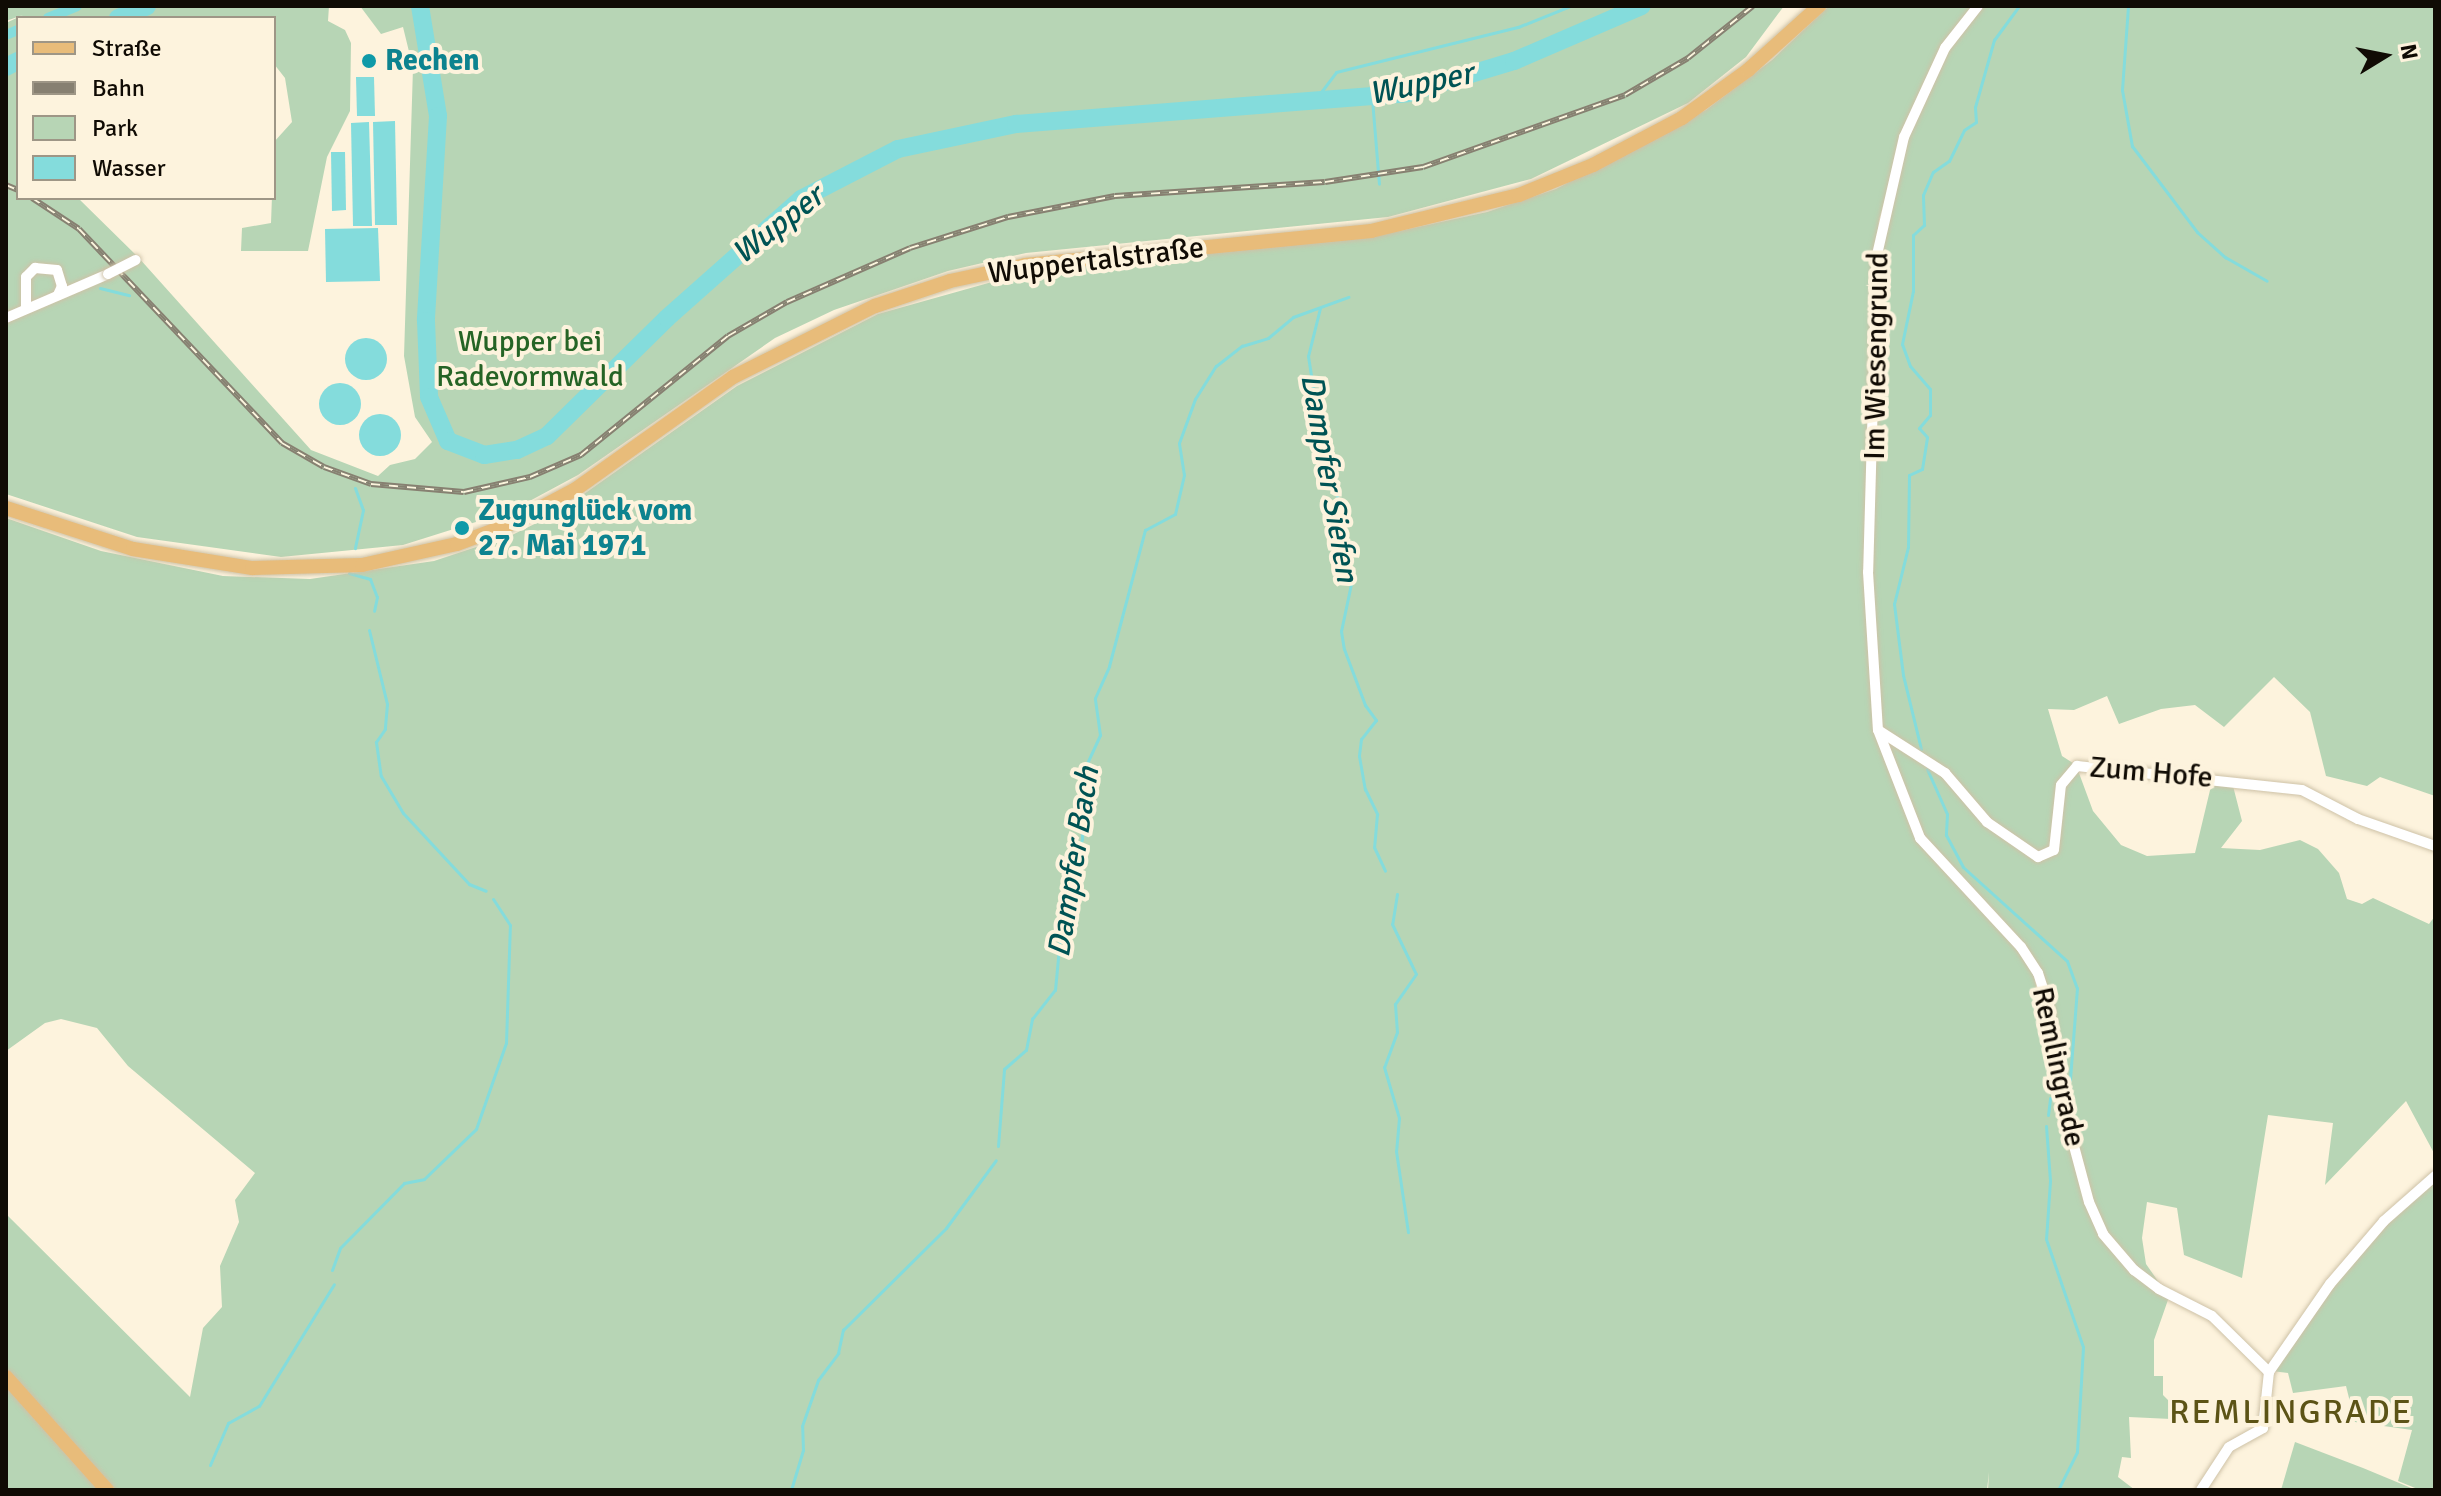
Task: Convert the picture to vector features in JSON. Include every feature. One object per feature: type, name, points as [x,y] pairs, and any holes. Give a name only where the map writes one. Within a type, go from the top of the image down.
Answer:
[{"type":"main road","name":"Wuppertalstraße","points":[[6,508],[133,549],[224,565],[338,568],[457,544],[508,525],[576,489],[733,377],[875,306],[950,281],[1025,265],[1358,232],[1453,215],[1519,195],[1593,165],[1682,118],[1748,70],[1819,6]]},
{"type":"main road","points":[[6,1377],[107,1490]]},
{"type":"street","name":"Im Wiesengrund","points":[[1878,730],[1868,572],[1877,255],[1904,137],[1945,48],[1978,6]]},
{"type":"street","points":[[6,318],[136,260]]},
{"type":"street","points":[[26,308],[26,277],[35,268],[49,266],[60,274],[58,295]]},
{"type":"street","name":"Zum Hofe","points":[[1878,730],[1945,773],[1987,822],[2038,857],[2053,854],[2061,785],[2077,766],[2302,790],[2358,819],[2435,846]]},
{"type":"street","name":"Remlingrade","points":[[1878,730],[1920,838],[2021,947],[2038,973],[2049,1006],[2066,1118],[2089,1202],[2103,1234],[2134,1270],[2159,1289],[2212,1316],[2269,1372]]},
{"type":"street","points":[[2201,1490],[2229,1447],[2263,1428],[2269,1372],[2366,1241],[2435,1176]]},
{"type":"green space","points":[[6,6],[329,6],[328,21],[345,30],[351,43],[350,111],[327,157],[308,251],[241,251],[242,228],[271,223],[272,200],[276,200],[276,140],[292,122],[285,78],[276,67],[276,16],[23,15],[6,21]]},
{"type":"green space","name":"Wupper bei Radevormwald","points":[[360,6],[1784,6],[1746,57],[1688,103],[1531,179],[1388,217],[1026,253],[948,271],[834,310],[775,338],[578,475],[511,511],[403,545],[281,557],[137,537],[6,494],[6,23],[16,18],[16,200],[80,200],[138,257],[311,450],[378,476],[390,465],[415,459],[432,442],[415,417],[404,356],[413,68],[403,27],[381,34]]},
{"type":"green space","points":[[1829,6],[2435,6],[2435,796],[2380,777],[2367,786],[2326,776],[2310,712],[2274,677],[2224,727],[2195,705],[2161,709],[2119,724],[2107,696],[2074,710],[2048,709],[2062,756],[2076,765],[2093,811],[2121,845],[2147,856],[2195,853],[2211,786],[2233,786],[2242,821],[2221,848],[2260,850],[2300,840],[2318,849],[2339,873],[2347,899],[2362,904],[2373,898],[2429,924],[2435,916],[2435,1155],[2406,1101],[2325,1185],[2333,1123],[2268,1115],[2242,1278],[2184,1255],[2177,1208],[2147,1202],[2142,1238],[2146,1264],[2169,1297],[2154,1340],[2154,1376],[2163,1376],[2163,1395],[2172,1404],[2171,1419],[2129,1417],[2131,1458],[2122,1457],[2118,1477],[2135,1490],[1988,1490],[1989,1472],[1987,1490],[116,1490],[6,1368],[6,1214],[190,1397],[203,1328],[222,1307],[220,1266],[239,1222],[235,1200],[255,1173],[128,1066],[97,1028],[61,1019],[45,1023],[6,1051],[6,518],[101,551],[223,576],[310,579],[434,561],[512,535],[557,513],[737,386],[878,314],[999,280],[1113,261],[1372,237],[1487,212],[1556,189],[1706,110],[1772,60]],"holes":[[[1903,136],[1882,221],[1870,624],[1871,288],[1879,220]],[[1918,839],[2032,961],[2054,1033],[2059,1092],[2053,1093],[2033,967]]]},
{"type":"green space","points":[[2435,1181],[2435,1490],[2420,1490],[2398,1481],[2412,1430],[2355,1422],[2346,1386],[2293,1393],[2288,1373],[2272,1371],[2332,1285],[2395,1215]]},
{"type":"green space","points":[[6,1384],[101,1490],[6,1490]]},
{"type":"green space","points":[[2295,1442],[2363,1468],[2416,1490],[2281,1490]]},
{"type":"water","points":[[356,77],[374,77],[375,116],[357,116]]},
{"type":"water","points":[[395,121],[397,225],[375,225],[373,122]]},
{"type":"water","points":[[369,122],[372,226],[353,226],[351,123]]},
{"type":"water","points":[[331,152],[345,152],[346,210],[332,211]]},
{"type":"water","points":[[378,228],[380,281],[326,282],[325,229]]},
{"type":"water","points":[[366,338],[381,344],[387,359],[381,374],[366,380],[351,374],[345,359],[351,344]]},
{"type":"water","points":[[340,383],[355,389],[361,404],[355,419],[340,425],[325,419],[319,404],[325,389]]},
{"type":"water","points":[[380,414],[395,420],[401,435],[395,450],[380,456],[365,450],[359,435],[365,420]]},
{"type":"waterway","points":[[53,16],[77,6]]},
{"type":"waterway","name":"Wupper","points":[[123,16],[147,6]]},
{"type":"waterway","name":"Wupper","points":[[420,6],[438,116],[426,321],[429,397],[448,441],[484,455],[517,450],[547,436],[667,318],[801,199],[898,149],[1016,124],[1408,93],[1514,61],[1642,6]]},
{"type":"waterway","points":[[1312,104],[1336,72],[1518,27],[1570,6]]},
{"type":"waterway","points":[[1921,749],[1903,675],[1894,604],[1908,547],[1909,475],[1922,469],[1927,437],[1919,428],[1930,415],[1930,389],[1910,366],[1902,344],[1913,291],[1913,235],[1924,225],[1923,195],[1933,172],[1949,161],[1964,130],[1976,122],[1975,107],[1994,40],[2019,6]]},
{"type":"waterway","points":[[2128,6],[2122,90],[2132,146],[2197,232],[2225,257],[2267,281]]},
{"type":"waterway","points":[[6,35],[16,31]]},
{"type":"waterway","name":"Wupper","points":[[6,67],[16,62]]},
{"type":"waterway","name":"Dampfer Bach","points":[[1372,99],[1379,184]]},
{"type":"waterway","points":[[100,288],[129,295]]},
{"type":"waterway","name":"Dampfer Bach","points":[[998,1146],[1004,1069],[1026,1050],[1032,1019],[1055,990],[1064,894],[1082,839],[1083,772],[1100,735],[1095,698],[1109,666],[1145,530],[1175,514],[1184,475],[1179,443],[1195,399],[1216,366],[1242,346],[1268,338],[1293,317],[1348,297]]},
{"type":"waterway","name":"Dampfer Siefen","points":[[1320,308],[1308,356],[1320,433],[1340,507],[1338,562],[1352,579],[1341,631],[1344,649],[1365,705],[1376,720],[1361,739],[1359,756],[1365,789],[1377,814],[1374,847],[1385,871]]},
{"type":"waterway","name":"Wupper","points":[[444,446],[448,441]]},
{"type":"waterway","points":[[355,488],[363,510],[355,548]]},
{"type":"waterway","points":[[349,573],[370,579],[377,597],[374,611]]},
{"type":"waterway","points":[[369,630],[387,704],[385,729],[376,742],[381,776],[403,813],[469,884],[486,891]]},
{"type":"waterway","points":[[1927,769],[1947,814],[1946,835],[1963,867],[2067,961],[2077,988],[2070,1080]]},
{"type":"waterway","name":"Dampfer Siefen","points":[[1397,894],[1392,924],[1416,974],[1395,1004],[1397,1032],[1384,1067],[1399,1118],[1396,1151],[1408,1232]]},
{"type":"waterway","points":[[332,1270],[340,1248],[404,1183],[424,1179],[476,1129],[506,1043],[510,925],[493,899]]},
{"type":"waterway","points":[[2048,1115],[2050,1098]]},
{"type":"waterway","points":[[2046,1126],[2050,1181],[2046,1239],[2083,1347],[2077,1452],[2058,1490]]},
{"type":"waterway","name":"Dampfer Bach","points":[[791,1490],[803,1450],[802,1426],[818,1380],[838,1353],[843,1330],[946,1228],[996,1160]]},
{"type":"waterway","points":[[210,1465],[228,1423],[259,1406],[334,1284]]},
{"type":"railway","points":[[35,200],[79,229],[282,443],[324,467],[371,484],[464,492],[530,477],[581,455],[728,336],[787,302],[910,248],[1008,217],[1115,196],[1325,182],[1423,167],[1625,95],[1688,58],[1753,6]]},
{"type":"railway","points":[[6,185],[16,189]]},
{"type":"place","name":"Rechen","points":[[369,61]]},
{"type":"place","name":"Zugunglück vom 27. Mai 1971","points":[[462,528]]},
{"type":"district","name":"REMLINGRADE","points":[[2291,1413]]}]
